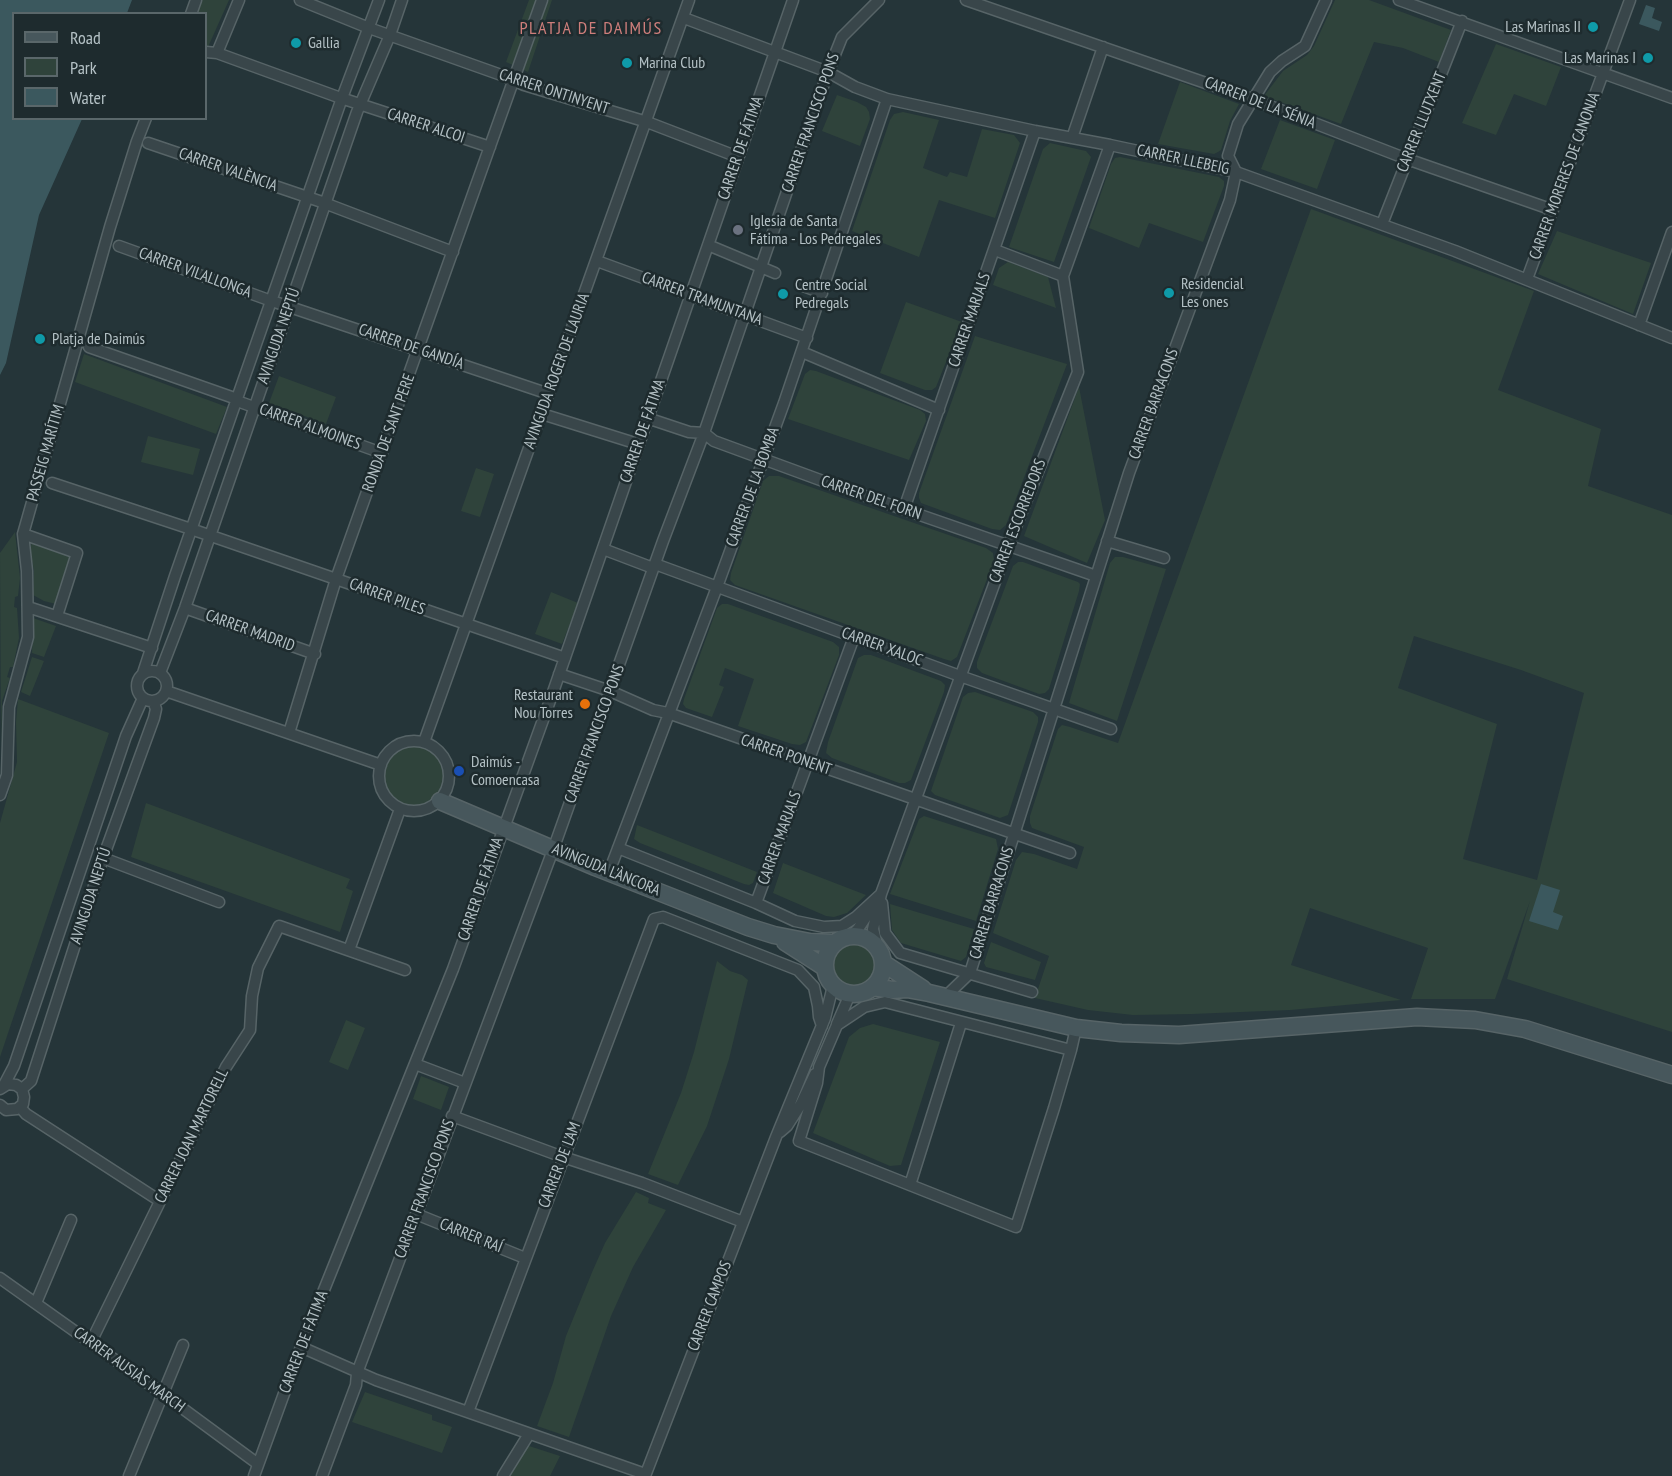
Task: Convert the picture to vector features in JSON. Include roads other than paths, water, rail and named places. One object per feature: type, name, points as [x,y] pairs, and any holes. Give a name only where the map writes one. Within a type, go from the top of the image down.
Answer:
[{"type":"street","points":[[207,52],[217,53],[239,0]]},
{"type":"street","name":"CARRER ONTINYENT","points":[[300,0],[369,28],[514,80],[647,122],[738,157]]},
{"type":"street","name":"AVINGUDA NEPTÚ","points":[[143,674],[191,529],[342,98],[379,0]]},
{"type":"street","name":"AVINGUDA NEPTÚ","points":[[160,673],[185,608],[361,103],[402,0]]},
{"type":"street","name":"RONDA DE SANT PERE","points":[[289,733],[315,654],[336,579],[542,0]]},
{"type":"street","name":"AVINGUDA ROGER DE LAURIA","points":[[424,742],[689,0]]},
{"type":"street","name":"CARRER DE FÁTIMA","points":[[691,296],[793,0]]},
{"type":"street","name":"CARRER FRANCISCO PONS","points":[[322,1476],[356,1385],[357,1373],[452,1116],[554,850],[654,566],[704,433],[828,72],[842,37],[879,0]]},
{"type":"street","name":"CARRER DE LA SÉNIA","points":[[966,0],[1252,99],[1407,159],[1553,210]]},
{"type":"street","name":"CARRER BARRACONS","points":[[937,995],[970,973],[1129,474],[1230,200],[1236,172],[1228,156],[1238,124],[1270,72],[1305,46],[1326,0]]},
{"type":"street","points":[[1399,0],[1672,98]]},
{"type":"street","name":"CARRER MORERES DE CANONJA","points":[[1527,279],[1630,0]]},
{"type":"street","name":"CARRER LLEBEIG","points":[[684,18],[828,72],[855,87],[887,99],[1236,172],[1527,279],[1672,338]]},
{"type":"street","name":"CARRER LLUTXENT","points":[[1382,224],[1462,21]]},
{"type":"street","points":[[1072,138],[1103,47]]},
{"type":"street","name":"CARRER ALCOI","points":[[217,53],[342,98],[490,147]]},
{"type":"street","name":"CARRER DE LA BOMBA","points":[[609,872],[717,587],[802,352],[887,99]]},
{"type":"street","name":"PASSEIG MARÍTIM","points":[[0,795],[7,775],[9,707],[27,637],[27,571],[23,534],[110,227],[145,120]]},
{"type":"street","name":"CARRER MARJALS","points":[[904,509],[1035,131]]},
{"type":"street","name":"CARRER VALÈNCIA","points":[[148,143],[308,197],[453,252]]},
{"type":"street","name":"CARRER ESCORREDORS","points":[[880,956],[873,928],[881,894],[1008,546],[1078,372],[1063,276],[1110,145]]},
{"type":"street","points":[[1639,325],[1668,259],[1672,232]]},
{"type":"street","points":[[708,245],[775,273]]},
{"type":"street","name":"CARRER VILALLONGA","points":[[119,246],[272,301]]},
{"type":"street","points":[[995,250],[1063,276]]},
{"type":"street","name":"CARRER TRAMUNTANA","points":[[597,261],[807,338]]},
{"type":"street","points":[[803,286],[822,293]]},
{"type":"street","name":"CARRER DE FÀTIMA","points":[[254,1476],[301,1347],[453,969],[565,658],[691,296]]},
{"type":"street","name":"CARRER DE GANDÍA","points":[[272,301],[549,394]]},
{"type":"street","name":"CARRER ALMOINES","points":[[89,347],[382,453]]},
{"type":"street","points":[[802,352],[939,410]]},
{"type":"street","points":[[542,414],[638,444]]},
{"type":"street","name":"CARRER DEL FORN","points":[[647,418],[688,432],[704,433],[714,441],[842,488],[1096,576]]},
{"type":"street","name":"CARRER PILES","points":[[52,483],[565,658]]},
{"type":"street","points":[[23,534],[77,553],[60,617]]},
{"type":"street","points":[[1107,541],[1164,558]]},
{"type":"street","name":"CARRER XALOC","points":[[603,549],[717,587],[1111,729]]},
{"type":"street","points":[[28,607],[152,648]]},
{"type":"street","name":"CARRER MADRID","points":[[185,608],[315,654]]},
{"type":"street","name":"CARRER MARJALS","points":[[756,903],[854,637]]},
{"type":"street","points":[[151,670],[160,673],[166,681],[166,691],[160,699],[148,699],[140,694],[137,686],[143,674],[151,670]]},
{"type":"street","name":"CARRER PONENT","points":[[559,674],[610,691],[653,710],[668,713],[1014,835]]},
{"type":"street","points":[[166,691],[381,765]]},
{"type":"street","name":"AVINGUDA NEPTÚ","points":[[2,1087],[14,1066],[126,736],[148,699],[156,709],[154,718],[103,858],[31,1081],[22,1089]]},
{"type":"street","points":[[403,742],[424,742],[435,747],[444,756],[448,767],[447,791],[440,801],[421,811],[400,808],[391,803],[380,786],[381,765],[393,747],[403,742]]},
{"type":"street","name":"AVINGUDA L'ÀNCORA","points":[[440,801],[554,850],[774,935],[810,942],[834,943]]},
{"type":"street","points":[[400,808],[350,950],[405,970]]},
{"type":"street","name":"CARRER BARRACONS","points":[[1014,835],[1071,853]]},
{"type":"street","name":"CARRER ESCORREDORS","points":[[618,848],[795,921],[824,927],[838,927],[856,917],[881,894]]},
{"type":"street","points":[[103,858],[219,902]]},
{"type":"street","points":[[881,894],[885,933],[900,953],[1032,992]]},
{"type":"street","name":"CARRER ESCORREDORS","points":[[851,936],[881,894]]},
{"type":"street","name":"CARRER DE L'AM","points":[[468,1412],[654,919],[663,917],[798,970],[814,987],[822,1026]]},
{"type":"street","name":"CARRER JOAN MARTORELL","points":[[91,1342],[226,1067],[250,1030],[252,996],[258,968],[279,926],[350,950]]},
{"type":"street","name":"AVINGUDA L'ÀNCORA","points":[[774,935],[825,967]]},
{"type":"street","points":[[880,956],[882,972],[873,987],[862,993],[850,994],[841,991],[833,986],[827,977],[825,967],[828,950],[842,938],[851,936],[867,939],[880,956],[937,995]]},
{"type":"street","name":"CARRER CAMPOS","points":[[645,1475],[776,1137],[822,1026],[833,986]]},
{"type":"street","points":[[873,987],[892,990],[907,989],[1076,1028],[1121,1033],[1179,1035],[1417,1017],[1475,1020],[1525,1029],[1672,1075]]},
{"type":"street","points":[[776,1137],[788,1126],[819,1067],[850,994]]},
{"type":"street","points":[[837,1024],[864,1006],[885,1002],[1071,1050]]},
{"type":"street","points":[[910,1185],[961,1023]]},
{"type":"street","points":[[819,1067],[817,1083],[799,1140],[1016,1227],[1076,1028]]},
{"type":"street","points":[[415,1064],[465,1083]]},
{"type":"street","points":[[1,1109],[10,1111],[20,1107],[24,1100],[22,1089],[12,1084],[2,1087]]},
{"type":"street","points":[[20,1107],[26,1114],[160,1201]]},
{"type":"street","points":[[452,1116],[642,1183],[743,1222]]},
{"type":"street","name":"CARRER RAÍ","points":[[416,1214],[525,1258]]},
{"type":"street","points":[[36,1304],[71,1220]]},
{"type":"street","name":"CARRER AUSIÀS MARCH","points":[[0,1278],[258,1464]]},
{"type":"street","points":[[129,1476],[183,1345]]},
{"type":"street","points":[[301,1347],[357,1373],[645,1475]]},
{"type":"street","points":[[503,1476],[529,1434]]},
{"type":"water","points":[[0,0],[132,0],[127,12],[12,12],[12,120],[82,120],[39,215],[6,363],[0,375]]},
{"type":"water","points":[[1646,5],[1655,8],[1652,18],[1662,22],[1659,31],[1639,24]]},
{"type":"water","points":[[1541,884],[1560,890],[1553,912],[1563,916],[1558,930],[1529,921]]},
{"type":"place","name":"Las Marinas II","points":[[1593,27]]},
{"type":"place","name":"Gallia","points":[[296,43]]},
{"type":"place","name":"Las Marinas I","points":[[1648,58]]},
{"type":"place","name":"Marina Club","points":[[627,63]]},
{"type":"place","name":"Iglesia de Santa Fátima - Los Pedregales","points":[[738,230]]},
{"type":"place","name":"Residencial Les ones","points":[[1169,293]]},
{"type":"place","name":"Centre Social Pedregals","points":[[783,294]]},
{"type":"place","name":"Platja de Daimús","points":[[40,339]]},
{"type":"place","name":"Restaurant Nou Torres","points":[[585,704]]},
{"type":"place","name":"Daimús - Comoencasa","points":[[459,771]]},
{"type":"district","name":"PLATJA DE DAIMÚS","points":[[591,29]]}]
